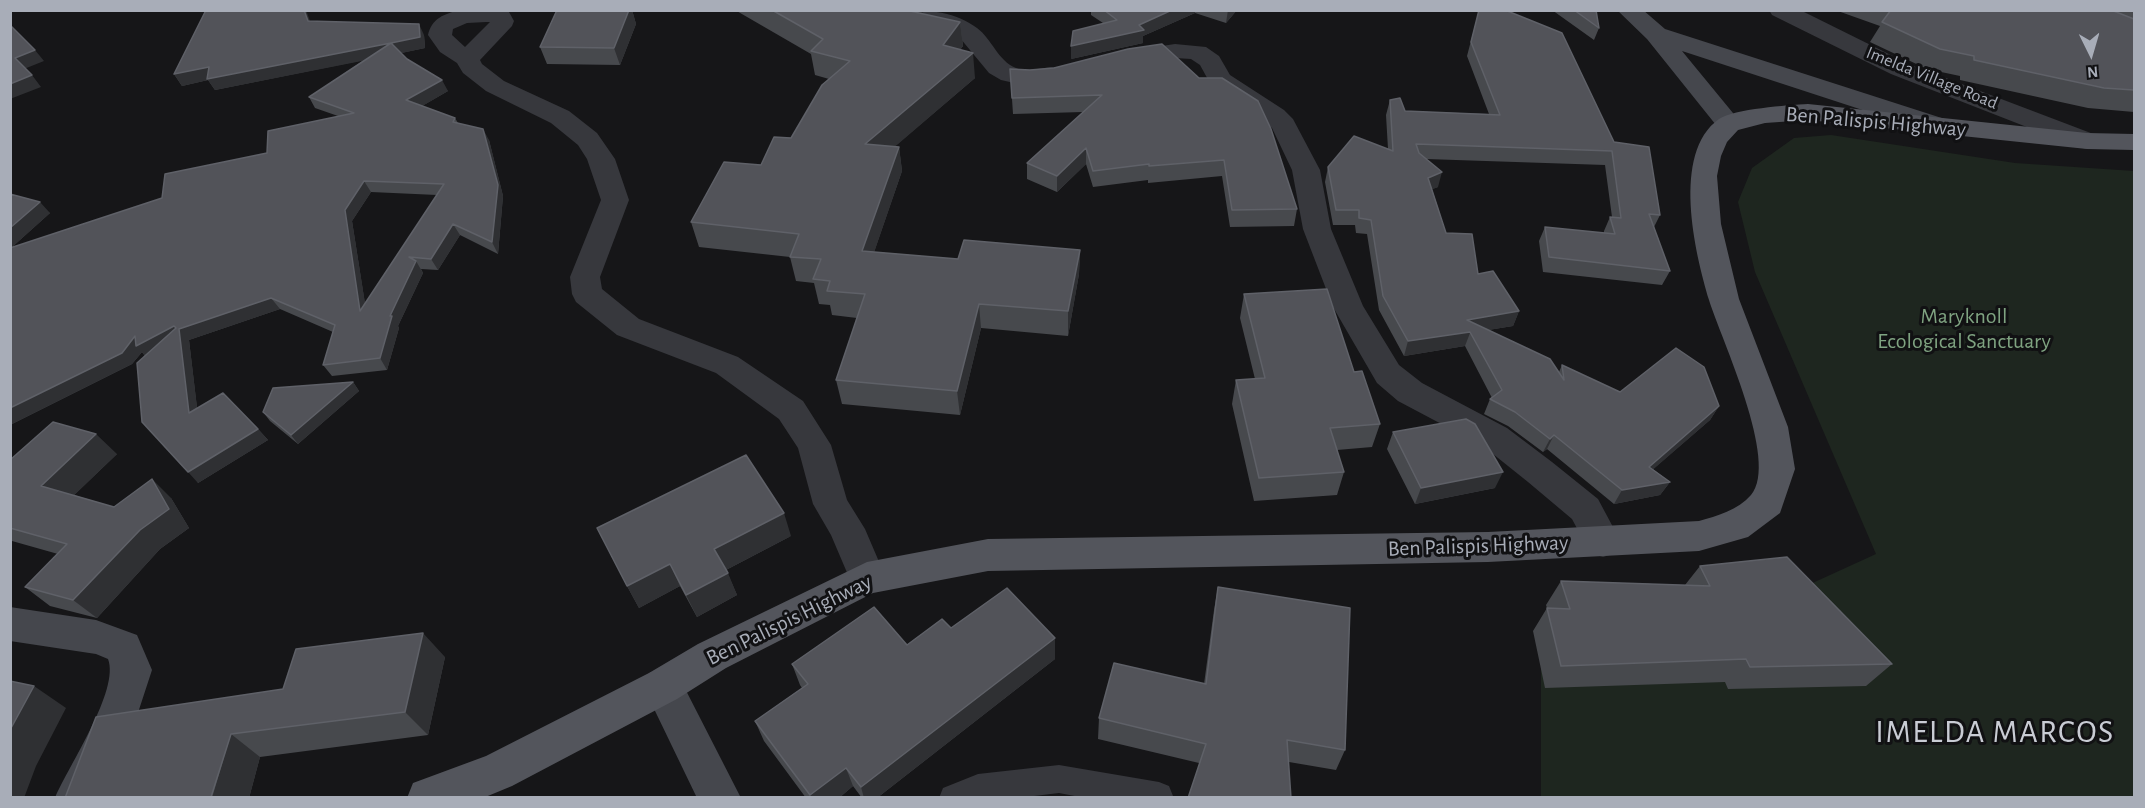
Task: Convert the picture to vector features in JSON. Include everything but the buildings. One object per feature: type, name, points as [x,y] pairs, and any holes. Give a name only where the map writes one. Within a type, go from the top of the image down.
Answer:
[{"type":"main road","points":[[1628,10],[1656,34],[1729,124]]},
{"type":"main road","points":[[1656,34],[1943,127]]},
{"type":"main road","name":"Ben Palispis Highway","points":[[428,798],[497,772],[663,686],[712,656],[867,578],[988,555],[1488,547],[1699,536],[1735,526],[1767,503],[1778,469],[1771,427],[1724,299],[1707,225],[1703,176],[1707,156],[1714,139],[1729,124],[1765,115],[1808,112],[2087,141],[2134,142]]},
{"type":"main road","points":[[10,624],[96,637],[123,647],[132,670],[113,728],[76,798]]},
{"type":"main road","points":[[663,686],[720,798]]},
{"type":"street","points":[[917,10],[969,33],[998,68],[1010,75],[1023,77],[1046,75],[1138,54],[1186,50],[1197,51],[1210,61],[1220,80],[1275,116],[1284,125],[1306,170],[1317,229],[1348,307],[1388,374],[1410,392],[1495,437],[1531,465],[1584,508],[1603,542]]},
{"type":"street","name":"Imelda Village Road","points":[[1780,10],[1899,69],[2087,141]]},
{"type":"street","points":[[467,59],[472,68],[495,86],[560,117],[588,139],[601,159],[615,200],[585,277],[587,294],[628,327],[727,364],[791,410],[814,445],[831,504],[847,529],[867,578]]},
{"type":"lane","points":[[953,798],[978,788],[1059,779],[1158,796]]},
{"type":"green space","name":"Maryknoll Ecological Sanctuary","points":[[1831,135],[2015,163],[2134,171],[2134,797],[1541,797],[1541,635],[1690,639],[1876,554],[1755,272],[1738,202],[1752,168],[1794,138]]},
{"type":"district","name":"IMELDA MARCOS","points":[[1995,732]]}]
